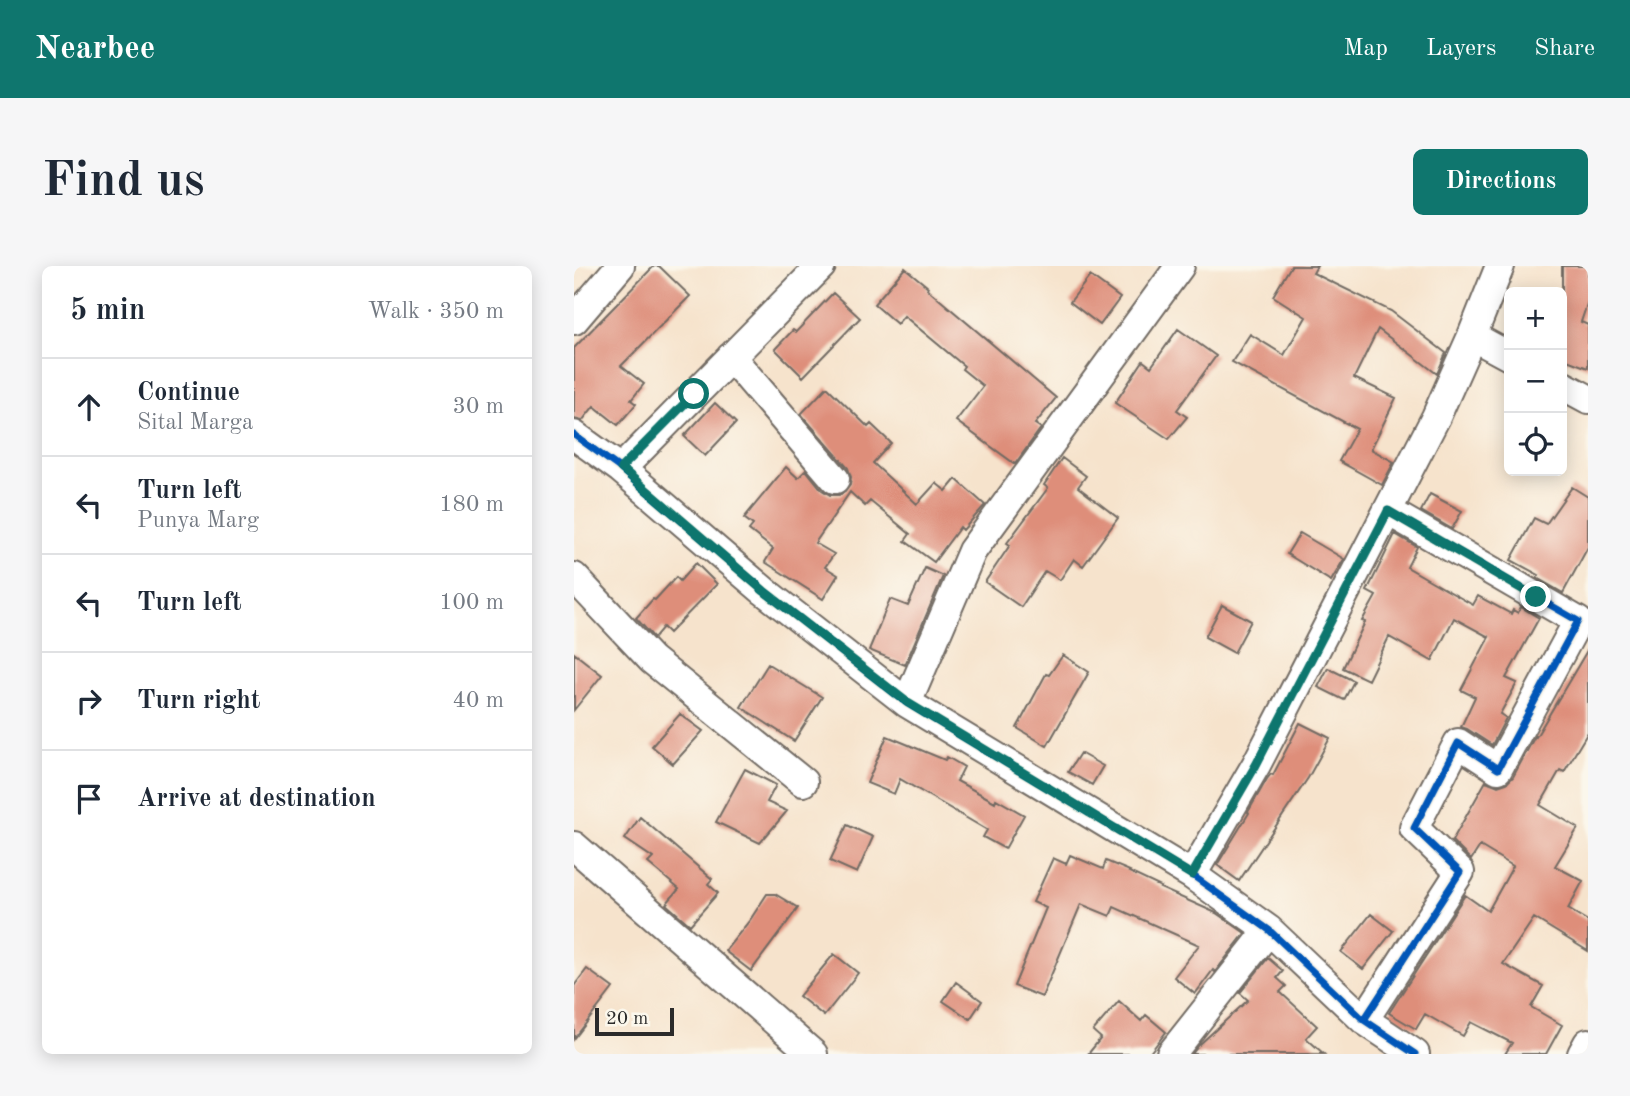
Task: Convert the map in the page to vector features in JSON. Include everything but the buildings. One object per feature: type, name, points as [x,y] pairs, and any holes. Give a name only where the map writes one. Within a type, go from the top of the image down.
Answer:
[{"type":"street","points":[[574,320],[620,266]]},
{"type":"street","points":[[621,468],[821,266]]},
{"type":"street","points":[[908,703],[972,551],[1180,266]]},
{"type":"street","points":[[1192,875],[1256,765],[1388,511],[1436,416],[1500,266]]},
{"type":"street","points":[[1472,336],[1504,353]]},
{"type":"street","points":[[731,357],[835,479]]},
{"type":"street","points":[[1567,387],[1588,399]]},
{"type":"street","points":[[574,435],[621,468],[764,591],[908,703],[1192,875],[1269,930],[1364,1020],[1415,1054]]},
{"type":"street","points":[[1364,1020],[1460,872],[1414,828],[1458,743],[1498,769],[1578,621],[1388,511]]},
{"type":"street","points":[[574,577],[652,660],[803,782]]},
{"type":"street","points":[[574,846],[813,1054]]},
{"type":"street","points":[[1171,1054],[1269,930]]},
{"type":"street","points":[[1581,1054],[1588,1043]]},
{"type":"cycle path","points":[[574,435],[621,469],[764,591],[907,703],[1192,875],[1269,930],[1364,1020],[1415,1054]]},
{"type":"cycle path","points":[[1364,1020],[1460,872],[1414,828],[1458,743],[1498,769],[1578,621],[1388,511]]},
{"type":"route","points":[[694,394],[621,468],[764,591],[908,703],[1192,875],[1256,765],[1388,511],[1536,597]]}]
